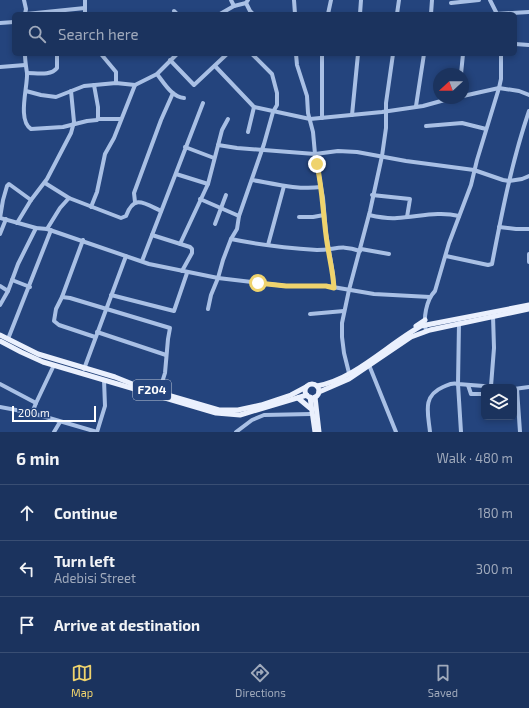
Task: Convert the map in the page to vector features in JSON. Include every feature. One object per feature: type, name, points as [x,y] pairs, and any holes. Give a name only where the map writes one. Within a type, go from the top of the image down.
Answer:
[{"type":"main road","name":"F204","points":[[353,372],[426,321],[529,305]]},
{"type":"main road","name":"F204","points":[[0,335],[28,350],[84,369],[115,377],[140,387],[212,408],[228,411],[261,405],[291,395],[310,384],[318,389],[369,365],[411,337],[426,331],[529,309]]},
{"type":"main road","name":"F204","points":[[0,341],[54,365],[203,410],[222,414],[240,415],[298,398],[310,396]]},
{"type":"main road","points":[[306,387],[305,391],[310,396],[319,432]]},
{"type":"main road","points":[[310,396],[318,389]]},
{"type":"main road","points":[[310,396],[315,432]]},
{"type":"main road","points":[[298,398],[311,411]]},
{"type":"street","points":[[24,0],[25,12]]},
{"type":"street","points":[[84,0],[85,12]]},
{"type":"street","points":[[231,0],[234,6]]},
{"type":"street","points":[[294,0],[295,12]]},
{"type":"street","points":[[328,12],[331,0]]},
{"type":"street","points":[[360,12],[361,0]]},
{"type":"street","points":[[397,12],[399,0]]},
{"type":"street","points":[[431,12],[432,0]]},
{"type":"street","points":[[451,3],[479,0]]},
{"type":"street","points":[[490,0],[495,12]]},
{"type":"street","points":[[224,12],[234,6],[248,2],[250,12]]},
{"type":"street","points":[[63,12],[85,8]]},
{"type":"street","points":[[517,13],[529,12]]},
{"type":"street","points":[[0,23],[12,22]]},
{"type":"street","points":[[517,44],[529,45]]},
{"type":"street","points":[[25,56],[27,73],[24,107],[28,127],[50,128],[74,125],[98,119],[121,119]]},
{"type":"street","points":[[27,73],[53,72],[57,68],[57,56]]},
{"type":"street","points":[[103,56],[116,72],[116,83]]},
{"type":"street","points":[[26,91],[56,97],[84,86],[116,83],[135,85],[156,74],[175,56]]},
{"type":"street","points":[[170,60],[194,85],[225,56]]},
{"type":"street","points":[[208,309],[211,295],[236,229],[273,112],[277,105],[277,93],[274,80],[268,69],[254,56]]},
{"type":"street","points":[[296,56],[297,65],[307,96],[313,132],[334,288]]},
{"type":"street","points":[[322,56],[322,118]]},
{"type":"street","points":[[352,115],[358,56]]},
{"type":"street","points":[[353,372],[345,360],[341,328],[382,156],[393,56]]},
{"type":"street","points":[[416,106],[424,56]]},
{"type":"street","points":[[462,68],[463,56]]},
{"type":"street","points":[[426,331],[430,297],[435,291],[459,216],[471,185],[474,170],[499,88],[502,56]]},
{"type":"street","points":[[0,67],[25,65]]},
{"type":"street","points":[[215,66],[254,107],[310,119],[386,112],[433,103]]},
{"type":"street","points":[[156,74],[173,92],[184,98]]},
{"type":"street","points":[[94,85],[98,107],[98,119]]},
{"type":"street","points":[[91,207],[97,192],[105,154],[114,138],[135,85]]},
{"type":"street","points":[[469,95],[499,88],[519,91],[529,95]]},
{"type":"street","points":[[17,223],[31,200],[45,183],[69,138],[74,125],[71,91]]},
{"type":"street","points":[[135,202],[134,193],[173,92]]},
{"type":"street","points":[[142,261],[203,103]]},
{"type":"street","points":[[248,132],[254,107]]},
{"type":"street","points":[[446,256],[490,265],[492,264],[503,201],[519,140],[529,111]]},
{"type":"street","points":[[180,244],[208,184],[222,130],[228,119]]},
{"type":"street","points":[[426,126],[462,123],[486,129]]},
{"type":"street","points":[[218,145],[315,154],[338,151],[357,152],[406,161],[474,170],[509,182],[529,176]]},
{"type":"street","points":[[185,147],[214,158]]},
{"type":"street","points":[[176,174],[208,184]]},
{"type":"street","points":[[252,180],[284,186],[308,188],[321,187]]},
{"type":"street","points":[[45,183],[69,198],[123,218],[135,202],[144,202],[161,210]]},
{"type":"street","points":[[31,200],[9,184],[3,200],[0,218],[49,230],[83,240],[149,264],[187,273],[286,286],[326,286],[374,294],[430,297]]},
{"type":"street","points":[[268,245],[284,186]]},
{"type":"street","points":[[215,224],[226,195]]},
{"type":"street","points":[[372,195],[410,199],[407,217]]},
{"type":"street","points":[[8,339],[30,287],[49,230],[60,208],[69,198]]},
{"type":"street","points":[[200,199],[239,216]]},
{"type":"street","points":[[369,215],[396,219],[429,214],[459,216]]},
{"type":"street","points":[[299,217],[324,215]]},
{"type":"street","points":[[0,234],[6,219]]},
{"type":"street","points":[[499,227],[529,229]]},
{"type":"street","points":[[0,305],[8,291],[18,264],[36,228]]},
{"type":"street","points":[[152,235],[190,247],[192,249],[192,253],[182,271]]},
{"type":"street","points":[[231,239],[286,248],[328,249],[346,247],[389,254]]},
{"type":"street","points":[[83,240],[62,297],[56,309],[54,321],[59,325],[96,337]]},
{"type":"street","points":[[529,254],[529,262]]},
{"type":"street","points":[[84,369],[126,256]]},
{"type":"street","points":[[111,295],[174,311],[187,273]]},
{"type":"street","points":[[12,280],[30,287]]},
{"type":"street","points":[[0,286],[8,291]]},
{"type":"street","points":[[62,297],[70,298],[170,328],[165,373],[159,392]]},
{"type":"street","points":[[310,314],[344,311]]},
{"type":"street","points":[[488,384],[494,348],[493,316]]},
{"type":"street","points":[[459,323],[458,384],[461,432]]},
{"type":"street","points":[[97,332],[166,355]]},
{"type":"street","points":[[32,413],[54,365]]},
{"type":"street","points":[[369,365],[396,432]]},
{"type":"street","points":[[0,407],[32,413],[97,432],[105,406],[104,380]]},
{"type":"street","points":[[430,432],[428,401],[437,389],[448,384],[455,383],[481,386]]},
{"type":"street","points":[[0,384],[36,403]]},
{"type":"street","points":[[468,385],[471,394],[481,394]]},
{"type":"street","points":[[517,389],[529,387]]},
{"type":"street","points":[[517,400],[520,432]]},
{"type":"street","points":[[236,432],[252,420],[264,415],[311,411]]},
{"type":"street","points":[[54,432],[60,422]]},
{"type":"route","points":[[258,283],[286,286],[326,286],[334,288],[326,233],[323,198],[317,164]]}]
